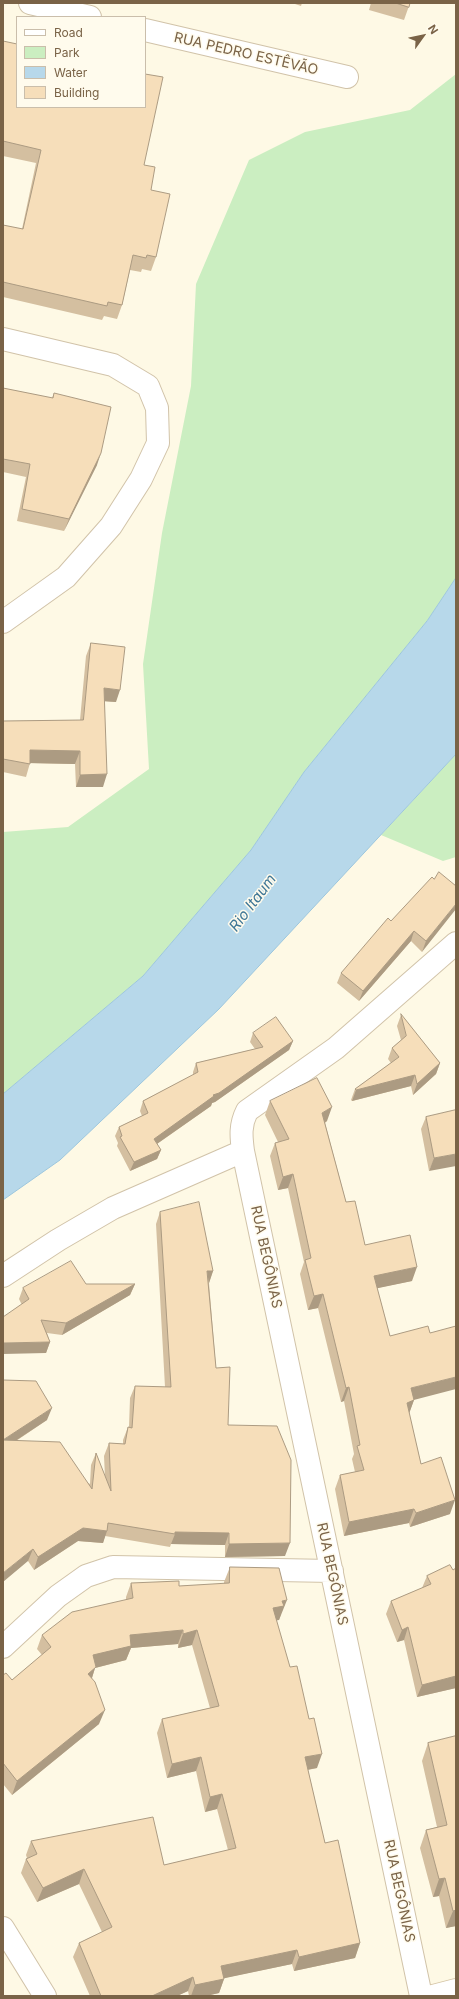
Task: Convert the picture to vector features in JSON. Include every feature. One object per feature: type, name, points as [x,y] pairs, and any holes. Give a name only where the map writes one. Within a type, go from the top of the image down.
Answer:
[{"type":"street","points":[[30,3],[86,16]]},
{"type":"street","name":"RUA PEDRO ESTÊVÃO","points":[[146,30],[347,77]]},
{"type":"street","points":[[3,339],[113,365],[148,386],[157,408],[158,443],[141,479],[112,526],[66,577],[3,622]]},
{"type":"street","name":"RUA BEGÔNIAS","points":[[421,1996],[243,1151],[241,1134],[243,1120],[247,1111],[336,1048],[456,943]]},
{"type":"street","points":[[3,1276],[58,1240],[114,1208],[243,1151]]},
{"type":"street","points":[[3,1647],[58,1596],[86,1576],[113,1567],[332,1571]]},
{"type":"street","points":[[3,1928],[45,1996]]},
{"type":"street","points":[[433,1996],[456,1990]]},
{"type":"green space","points":[[456,74],[456,578],[427,621],[304,772],[251,850],[143,976],[3,1094],[3,832],[68,827],[149,769],[143,664],[162,533],[191,386],[196,284],[249,160],[305,132],[410,110]]},
{"type":"green space","points":[[456,754],[456,857],[443,861],[381,835]]},
{"type":"water","name":"Rio Itaum","points":[[456,578],[456,754],[219,1009],[60,1160],[3,1200],[3,1094],[143,976],[251,850],[304,772],[427,621]]},
{"type":"building","points":[[396,3],[410,3],[409,7]]},
{"type":"building","points":[[3,41],[16,44],[16,108],[146,108],[146,74],[163,77],[144,165],[155,167],[151,190],[170,194],[156,257],[147,255],[146,258],[133,255],[122,305],[108,302],[107,306],[3,282],[3,225],[23,229],[41,150],[3,141]]},
{"type":"building","points":[[3,388],[53,398],[54,393],[111,407],[101,453],[69,519],[22,509],[30,464],[3,459]]},
{"type":"building","points":[[91,643],[125,647],[120,690],[104,688],[107,774],[80,775],[80,751],[30,750],[30,764],[3,759],[3,721],[83,720]]},
{"type":"building","points":[[439,872],[456,886],[456,904],[426,941],[414,931],[363,991],[341,973],[388,918],[391,921],[432,877],[434,879]]},
{"type":"building","points":[[401,1014],[440,1063],[417,1084],[415,1075],[356,1090],[355,1089],[399,1057],[392,1048],[406,1036]]},
{"type":"building","points":[[276,1017],[293,1041],[219,1093],[213,1095],[214,1096],[154,1139],[161,1150],[134,1162],[120,1137],[122,1136],[119,1127],[148,1113],[143,1101],[198,1072],[196,1063],[263,1047],[253,1033]]},
{"type":"building","points":[[317,1078],[332,1107],[322,1113],[346,1202],[355,1201],[365,1245],[410,1235],[417,1267],[374,1276],[390,1336],[428,1326],[430,1333],[456,1326],[456,1377],[411,1388],[414,1400],[407,1403],[421,1464],[441,1457],[455,1500],[416,1513],[414,1509],[349,1522],[340,1475],[364,1470],[357,1446],[360,1445],[349,1387],[346,1388],[323,1294],[314,1296],[305,1260],[311,1258],[293,1174],[283,1177],[275,1143],[289,1139],[270,1101]]},
{"type":"building","points":[[456,1110],[456,1154],[434,1158],[426,1117]]},
{"type":"building","points":[[199,1202],[213,1271],[207,1271],[216,1368],[230,1367],[228,1425],[277,1426],[291,1460],[290,1543],[229,1544],[229,1533],[175,1532],[175,1534],[108,1523],[107,1531],[83,1528],[38,1557],[33,1549],[3,1573],[3,1440],[60,1442],[92,1489],[96,1453],[111,1491],[109,1443],[125,1444],[128,1427],[132,1428],[135,1386],[171,1387],[160,1212]]},
{"type":"building","points":[[71,1261],[86,1284],[135,1284],[66,1323],[41,1320],[50,1342],[3,1343],[3,1317],[29,1299],[23,1288]]},
{"type":"building","points":[[3,1380],[36,1381],[52,1408],[3,1440]]},
{"type":"building","points":[[450,1565],[453,1570],[456,1568],[456,1676],[422,1685],[408,1627],[402,1630],[391,1601],[431,1584],[427,1576]]},
{"type":"building","points":[[230,1567],[279,1568],[287,1600],[282,1601],[284,1606],[273,1608],[290,1667],[297,1666],[309,1719],[314,1718],[322,1754],[305,1757],[325,1843],[338,1840],[360,1943],[299,1957],[297,1950],[221,1966],[224,1979],[195,1985],[193,1977],[152,1996],[101,1996],[79,1943],[112,1927],[84,1869],[43,1888],[26,1859],[37,1854],[31,1841],[153,1817],[164,1865],[236,1848],[222,1794],[210,1797],[201,1757],[172,1764],[162,1719],[219,1706],[197,1630],[183,1634],[183,1630],[130,1635],[131,1646],[93,1655],[96,1667],[88,1674],[95,1682],[105,1710],[17,1781],[3,1763],[3,1675],[6,1673],[12,1680],[51,1647],[42,1635],[72,1612],[133,1598],[131,1583],[179,1581],[179,1586],[229,1583]]},
{"type":"building","points":[[456,1736],[456,1910],[453,1911],[445,1878],[439,1879],[426,1830],[447,1825],[428,1743]]}]
